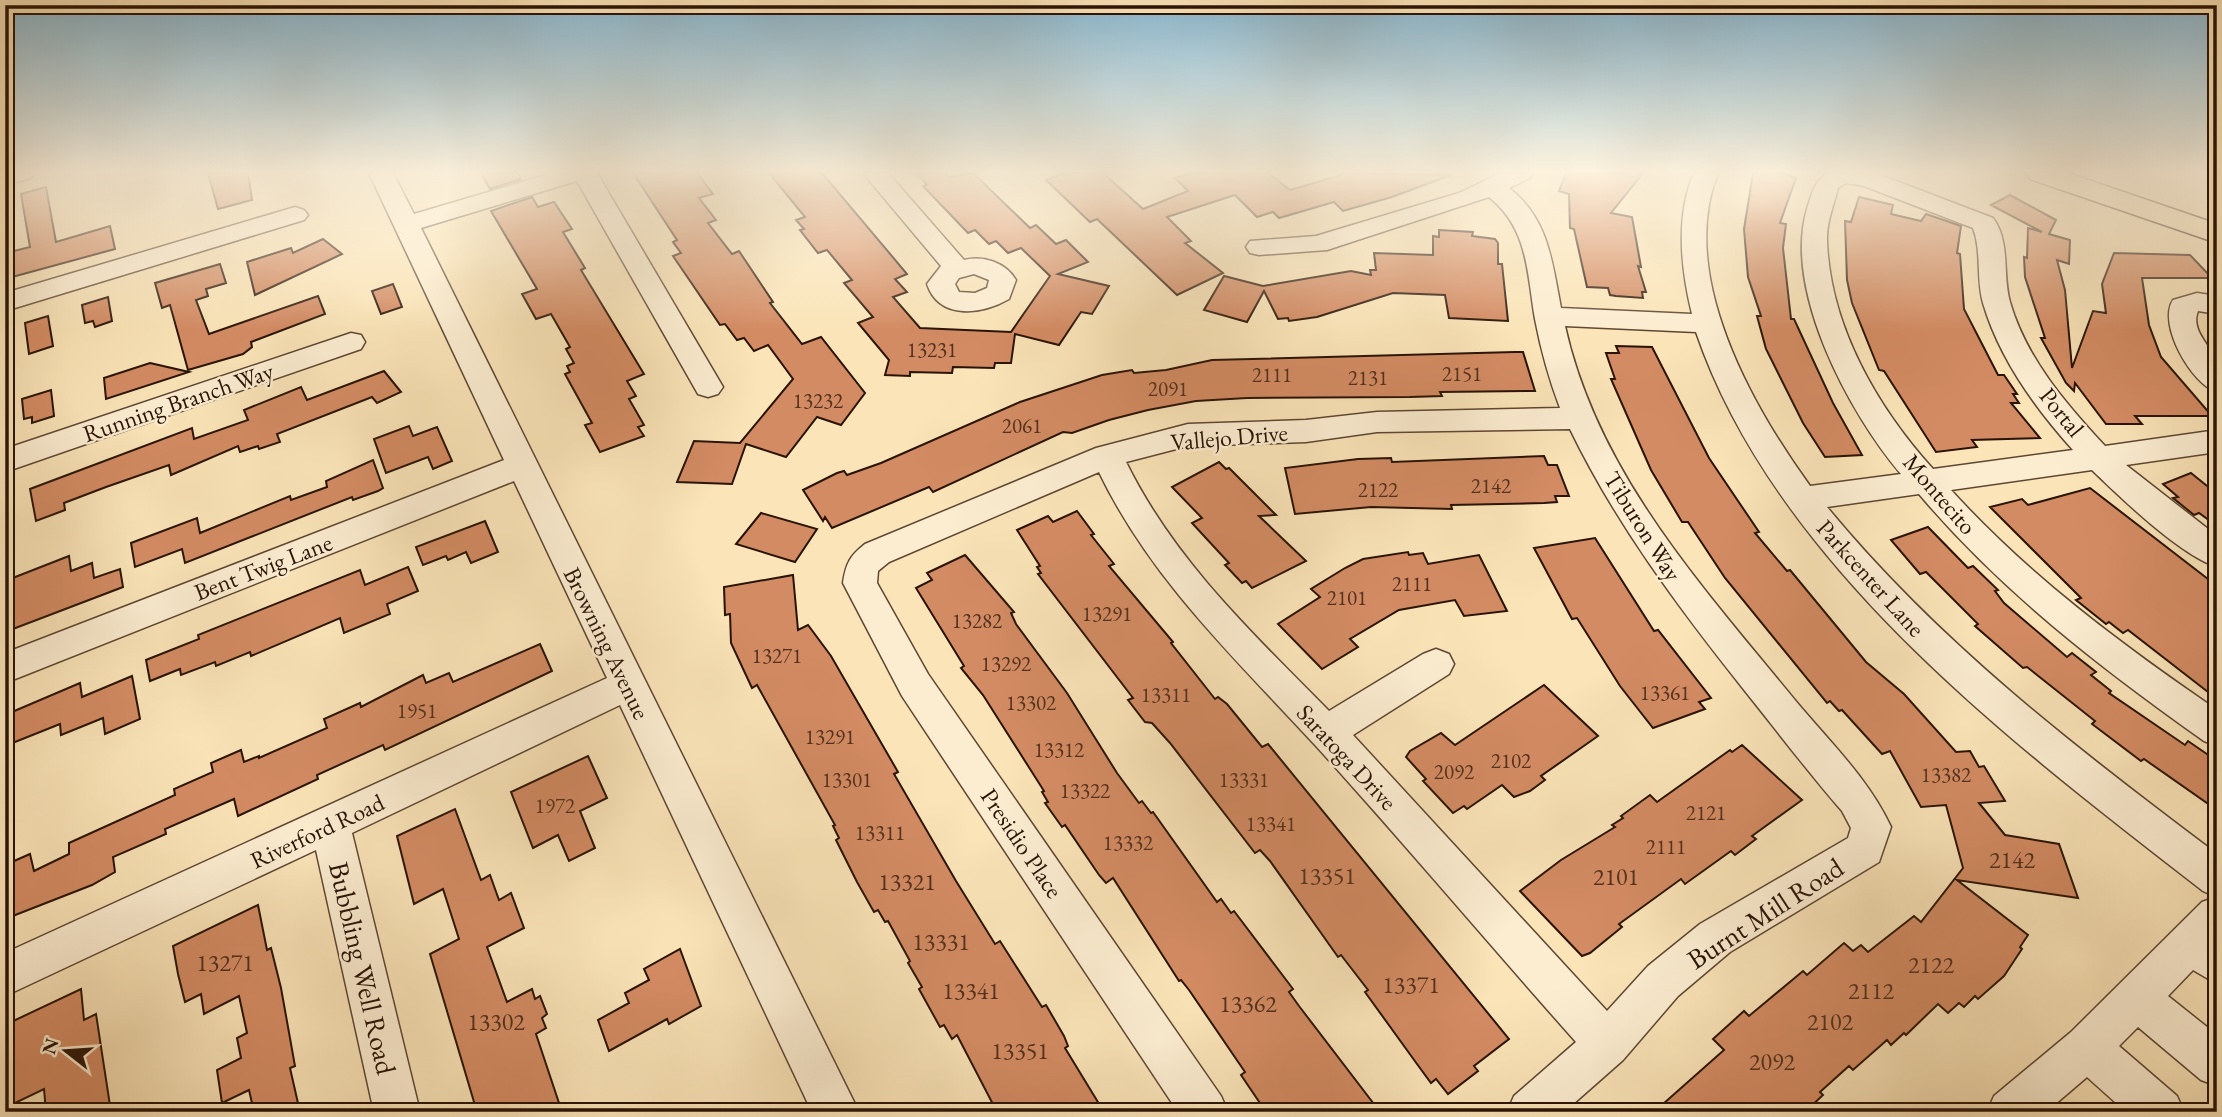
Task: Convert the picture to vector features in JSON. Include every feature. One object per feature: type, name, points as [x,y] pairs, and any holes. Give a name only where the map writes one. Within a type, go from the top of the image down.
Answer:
[{"type":"main road","points":[[2191,225],[2217,234]]},
{"type":"street","points":[[5,302],[262,225]]},
{"type":"street","name":"Browning Avenue","points":[[404,225],[836,1112]]},
{"type":"street","points":[[615,225],[708,387]]},
{"type":"street","points":[[920,225],[957,268]]},
{"type":"street","points":[[1259,247],[1318,244],[1377,225]]},
{"type":"street","name":"Tiburon Way","points":[[1528,225],[1541,257],[1548,316],[1559,365],[1579,418],[1622,499],[1685,592],[1856,799],[1871,827]]},
{"type":"street","name":"Parkcenter Lane","points":[[1697,225],[1696,255],[1707,324],[1737,398],[1776,463],[1832,538],[1903,617],[1963,675],[2050,748],[2217,878]]},
{"type":"street","name":"Montecito","points":[[1818,225],[1814,241],[1824,307],[1857,386],[1878,420],[1924,480],[2011,571],[2081,630],[2217,730]]},
{"type":"street","name":"Portal","points":[[1985,225],[1991,234],[1990,257],[1995,299],[2009,335],[2045,394],[2098,456],[2170,521],[2217,554]]},
{"type":"street","points":[[2207,303],[2183,306],[2181,313],[2190,342],[2217,382]]},
{"type":"street","points":[[1548,316],[1707,324]]},
{"type":"street","name":"Running Branch Way","points":[[5,461],[351,342]]},
{"type":"street","name":"Vallejo Drive","points":[[862,565],[877,553],[1107,456],[1188,435],[1306,431],[1377,422],[1579,418]]},
{"type":"street","points":[[1803,499],[2217,441]]},
{"type":"street","name":"Saratoga Drive","points":[[1107,456],[1119,484],[1137,513],[1210,615],[1326,732],[1608,1044]]},
{"type":"street","name":"Bent Twig Lane","points":[[5,668],[520,466]]},
{"type":"street","name":"Presidio Place","points":[[862,565],[860,583],[915,685],[1205,1112]]},
{"type":"street","points":[[1326,732],[1436,664]]},
{"type":"street","name":"Riverford Road","points":[[5,975],[628,685]]},
{"type":"street","name":"Bubbling Well Road","points":[[330,825],[397,1112]]},
{"type":"street","name":"Burnt Mill Road","points":[[1530,1112],[1608,1044],[1663,981],[1715,938],[1865,849],[1871,827]]},
{"type":"street","points":[[2010,1112],[2087,1048],[2135,996],[2208,940]]},
{"type":"street","points":[[2135,996],[2217,1064]]},
{"type":"street","points":[[2087,1048],[2161,1112]]},
{"type":"building","points":[[26,225],[53,225],[56,242],[110,226],[115,249],[5,279],[5,260],[11,259],[10,252],[30,247]]},
{"type":"building","points":[[499,225],[569,225],[572,229],[563,232],[585,268],[581,270],[644,374],[627,381],[636,396],[629,399],[644,425],[638,427],[644,436],[600,452],[585,425],[592,423],[565,374],[570,372],[567,366],[574,363],[566,349],[570,347],[551,314],[536,319],[522,294],[537,289]]},
{"type":"building","points":[[667,225],[710,225],[732,254],[739,251],[773,302],[770,303],[802,344],[821,337],[865,393],[841,425],[817,417],[786,457],[746,444],[732,484],[677,482],[694,441],[740,443],[793,379],[768,345],[754,351],[744,338],[737,340],[725,324],[720,325],[673,256],[681,253],[673,242],[677,240]]},
{"type":"building","points":[[801,225],[866,225],[907,274],[895,279],[907,292],[893,297],[920,328],[1011,332],[1050,276],[1021,248],[1008,253],[996,241],[989,244],[975,230],[968,233],[960,225],[1027,225],[1030,228],[1036,225],[1056,244],[1066,240],[1088,262],[1058,274],[1109,286],[1092,314],[1081,312],[1059,345],[1015,334],[1011,363],[995,363],[994,368],[953,367],[952,373],[910,372],[910,376],[885,375],[889,360],[858,323],[873,317],[844,283],[852,280],[827,250],[818,253],[800,230],[804,229]]},
{"type":"building","points":[[1103,225],[1175,225],[1191,241],[1185,243],[1223,273],[1177,295]]},
{"type":"building","points":[[1570,225],[1633,225],[1641,267],[1638,266],[1646,292],[1642,292],[1643,298],[1610,295],[1608,288],[1587,287],[1574,229]]},
{"type":"building","points":[[1745,225],[1786,225],[1783,248],[1791,319],[1794,319],[1833,403],[1862,455],[1825,457],[1803,423],[1766,349],[1757,316],[1761,316],[1748,277]]},
{"type":"building","points":[[1845,225],[1961,226],[1957,253],[1960,254],[1964,309],[1998,375],[2004,375],[2017,394],[2013,394],[2019,403],[2011,403],[2040,438],[1972,440],[1977,447],[1936,452],[1884,371],[1879,370],[1852,303],[1847,280]]},
{"type":"building","points":[[2029,225],[2053,225],[2049,234],[2070,240],[2069,264],[2057,260],[2065,290],[2072,368],[2093,311],[2106,313],[2102,284],[2114,253],[2190,255],[2212,278],[2142,278],[2149,325],[2161,357],[2212,416],[2135,416],[2142,424],[2106,424],[2075,383],[2074,391],[2066,383],[2041,338],[2045,338],[2025,277],[2024,257],[2027,258],[2028,228],[2042,232]]},
{"type":"building","points":[[1439,230],[1473,232],[1472,236],[1495,239],[1498,243],[1498,264],[1502,264],[1508,321],[1449,318],[1445,295],[1393,293],[1317,317],[1289,321],[1288,318],[1278,319],[1264,291],[1247,322],[1204,310],[1224,276],[1263,286],[1351,271],[1371,275],[1370,270],[1376,270],[1374,253],[1433,255],[1433,236],[1439,237]]},
{"type":"building","points":[[323,239],[342,254],[255,295],[247,262],[291,248],[293,253]]},
{"type":"building","points":[[220,264],[226,283],[206,289],[208,296],[196,300],[209,334],[318,296],[325,314],[251,342],[252,347],[243,354],[188,370],[170,305],[162,308],[155,283]]},
{"type":"building","points":[[393,284],[402,307],[381,314],[372,291]]},
{"type":"building","points":[[108,297],[112,321],[95,327],[93,321],[85,323],[82,305]]},
{"type":"building","points":[[48,316],[53,346],[29,354],[25,323]]},
{"type":"building","points":[[1616,346],[1652,347],[1709,458],[1759,532],[1755,533],[1787,571],[1790,570],[1866,662],[1904,694],[1956,752],[1970,751],[1979,767],[1984,766],[2005,801],[1979,803],[2005,835],[2059,844],[2078,898],[1957,880],[2028,935],[2020,947],[2022,949],[2004,976],[1978,999],[1975,996],[1964,1007],[1959,1003],[1948,1013],[1938,1004],[1906,1035],[1904,1033],[1891,1045],[1887,1040],[1853,1070],[1849,1066],[1820,1092],[1823,1095],[1805,1112],[1654,1112],[1724,1050],[1713,1039],[1744,1011],[1749,1016],[1803,971],[1807,975],[1844,943],[1853,951],[1861,945],[1868,952],[1914,916],[1921,922],[1963,868],[1946,805],[1921,807],[1890,751],[1882,754],[1842,710],[1839,711],[1830,701],[1827,703],[1725,578],[1688,522],[1682,522],[1651,470],[1611,379],[1615,379],[1606,353],[1619,353]]},
{"type":"building","points":[[1523,352],[1535,391],[1440,392],[1442,396],[1410,397],[1247,398],[1196,401],[1148,410],[1072,433],[1063,432],[933,492],[929,487],[832,528],[825,517],[823,521],[803,490],[837,473],[844,471],[847,475],[881,463],[1020,402],[1102,375],[1132,370],[1134,373],[1166,370],[1212,360]]},
{"type":"building","points":[[150,363],[189,372],[106,399],[104,378]]},
{"type":"building","points":[[384,371],[401,392],[377,403],[372,397],[277,434],[280,442],[259,449],[258,446],[240,452],[238,446],[171,475],[169,465],[106,487],[64,503],[65,510],[36,521],[30,489],[192,428],[194,439],[248,420],[244,410],[301,387],[307,400]]},
{"type":"building","points":[[51,390],[54,416],[32,423],[32,417],[24,419],[22,399]]},
{"type":"building","points":[[409,426],[413,436],[437,427],[452,461],[433,469],[428,457],[386,473],[374,439]]},
{"type":"building","points":[[1544,456],[1548,465],[1557,465],[1569,496],[1555,496],[1557,502],[1451,505],[1452,509],[1371,507],[1295,514],[1285,468],[1358,459],[1391,458],[1392,462]]},
{"type":"building","points":[[373,460],[383,488],[378,491],[353,500],[352,497],[185,563],[182,549],[135,567],[131,543],[197,518],[200,533],[290,496],[291,500],[327,487],[326,481]]},
{"type":"building","points":[[1219,462],[1226,469],[1229,468],[1276,515],[1259,516],[1306,561],[1252,588],[1246,581],[1242,583],[1225,565],[1229,563],[1192,523],[1202,518],[1172,487]]},
{"type":"building","points":[[2191,473],[2217,494],[2217,526],[2199,513],[2194,515],[2173,498],[2178,497],[2163,484]]},
{"type":"building","points":[[2090,488],[2217,586],[2217,699],[2128,630],[2123,633],[2109,622],[2106,624],[2076,600],[2081,598],[1990,507],[2022,499],[2028,505]]},
{"type":"building","points":[[1077,511],[1094,534],[1091,535],[1114,564],[1109,566],[1173,642],[1171,643],[1215,699],[1218,697],[1227,704],[1262,747],[1268,744],[1509,1039],[1474,1066],[1478,1071],[1448,1094],[1436,1079],[1431,1083],[1365,992],[1368,990],[1341,955],[1338,957],[1270,861],[1260,850],[1255,853],[1170,743],[1152,723],[1145,722],[1128,700],[1133,698],[1038,574],[1041,573],[1037,567],[1040,566],[1017,530],[1048,516],[1053,522]]},
{"type":"building","points":[[761,513],[817,529],[795,562],[736,544]]},
{"type":"building","points":[[485,521],[498,552],[471,563],[466,552],[448,560],[446,556],[423,565],[416,547]]},
{"type":"building","points":[[1928,527],[1968,568],[1973,566],[1998,590],[1995,591],[2004,603],[2067,657],[2072,653],[2096,672],[2091,675],[2111,691],[2109,693],[2185,745],[2188,741],[2217,761],[2217,810],[2144,759],[2141,761],[2092,724],[2095,721],[2027,667],[2023,668],[1975,626],[1978,624],[1926,572],[1920,574],[1891,540]]},
{"type":"building","points":[[1595,538],[1654,631],[1658,630],[1711,698],[1699,702],[1705,709],[1653,728],[1620,686],[1577,618],[1572,619],[1534,548]]},
{"type":"building","points":[[1408,552],[1409,555],[1423,553],[1428,564],[1479,555],[1507,611],[1464,616],[1455,600],[1399,610],[1350,639],[1358,647],[1322,669],[1278,624],[1320,597],[1311,589],[1345,568],[1363,559]]},
{"type":"building","points":[[965,555],[1014,612],[1011,613],[1016,624],[1067,693],[1139,803],[1142,801],[1151,813],[1153,812],[1217,902],[1221,899],[1231,913],[1234,911],[1293,989],[1289,992],[1299,1006],[1380,1112],[1266,1112],[1241,1075],[1245,1072],[1189,990],[1179,981],[1113,878],[1106,883],[1065,825],[1062,827],[1045,803],[1048,802],[1042,792],[1044,791],[983,695],[961,668],[964,666],[916,588],[932,580],[927,573]]},
{"type":"building","points":[[69,556],[71,571],[92,563],[94,578],[120,569],[123,587],[5,632],[5,581]]},
{"type":"building","points":[[408,567],[418,591],[387,604],[390,614],[344,633],[340,618],[251,656],[250,652],[216,666],[215,662],[181,675],[180,669],[150,681],[146,660],[199,639],[198,635],[360,570],[365,585]]},
{"type":"building","points":[[793,575],[798,630],[808,625],[831,656],[898,772],[894,774],[956,881],[995,944],[1000,941],[1042,1007],[1046,1005],[1064,1036],[1068,1046],[1065,1048],[1104,1112],[997,1112],[957,1035],[952,1039],[944,1025],[940,1027],[919,989],[922,987],[908,963],[910,961],[888,921],[885,922],[878,910],[874,912],[857,882],[836,840],[839,838],[833,826],[835,825],[757,685],[752,688],[731,643],[730,614],[725,615],[724,587]]},
{"type":"building","points":[[540,644],[552,671],[385,750],[383,745],[317,775],[318,779],[238,816],[234,799],[165,829],[166,834],[113,857],[115,872],[92,885],[5,919],[5,865],[30,854],[34,871],[69,854],[69,843],[175,795],[174,789],[213,772],[211,763],[241,750],[244,762],[259,758],[327,728],[324,719],[360,703],[361,707],[423,675],[426,683],[449,673],[453,682]]},
{"type":"building","points":[[132,676],[140,719],[105,734],[103,718],[61,735],[60,724],[5,746],[5,715],[80,683],[82,697]]},
{"type":"building","points":[[1544,685],[1598,736],[1541,776],[1545,780],[1530,791],[1514,797],[1502,785],[1467,809],[1464,806],[1453,813],[1423,781],[1426,779],[1406,757],[1410,751],[1441,733],[1455,745]]},
{"type":"building","points":[[1742,745],[1802,800],[1752,836],[1756,839],[1735,855],[1731,851],[1685,884],[1681,879],[1619,924],[1622,927],[1590,953],[1582,956],[1520,891],[1561,860],[1615,827],[1612,825],[1623,818],[1621,816],[1650,795],[1657,802],[1730,750],[1732,752]]},
{"type":"building","points":[[588,756],[607,798],[580,811],[595,848],[569,861],[558,835],[533,848],[511,792]]},
{"type":"building","points":[[455,809],[481,880],[490,875],[499,900],[511,893],[524,928],[487,947],[507,1002],[532,989],[535,999],[540,996],[547,1014],[542,1018],[546,1028],[536,1034],[562,1112],[477,1112],[430,954],[459,939],[443,889],[414,904],[397,836]]},
{"type":"building","points":[[258,905],[267,950],[271,948],[281,988],[295,1066],[290,1068],[300,1112],[254,1112],[249,1090],[222,1103],[217,1070],[241,1058],[237,1038],[247,1033],[239,996],[204,1014],[201,994],[185,1002],[178,974],[173,946]]},
{"type":"building","points":[[680,949],[701,1006],[669,1024],[667,1019],[609,1051],[598,1020],[629,1003],[625,993],[649,980],[644,969]]},
{"type":"building","points":[[81,989],[84,1020],[96,1014],[111,1112],[46,1112],[44,1089],[11,1105],[9,1023]]}]
